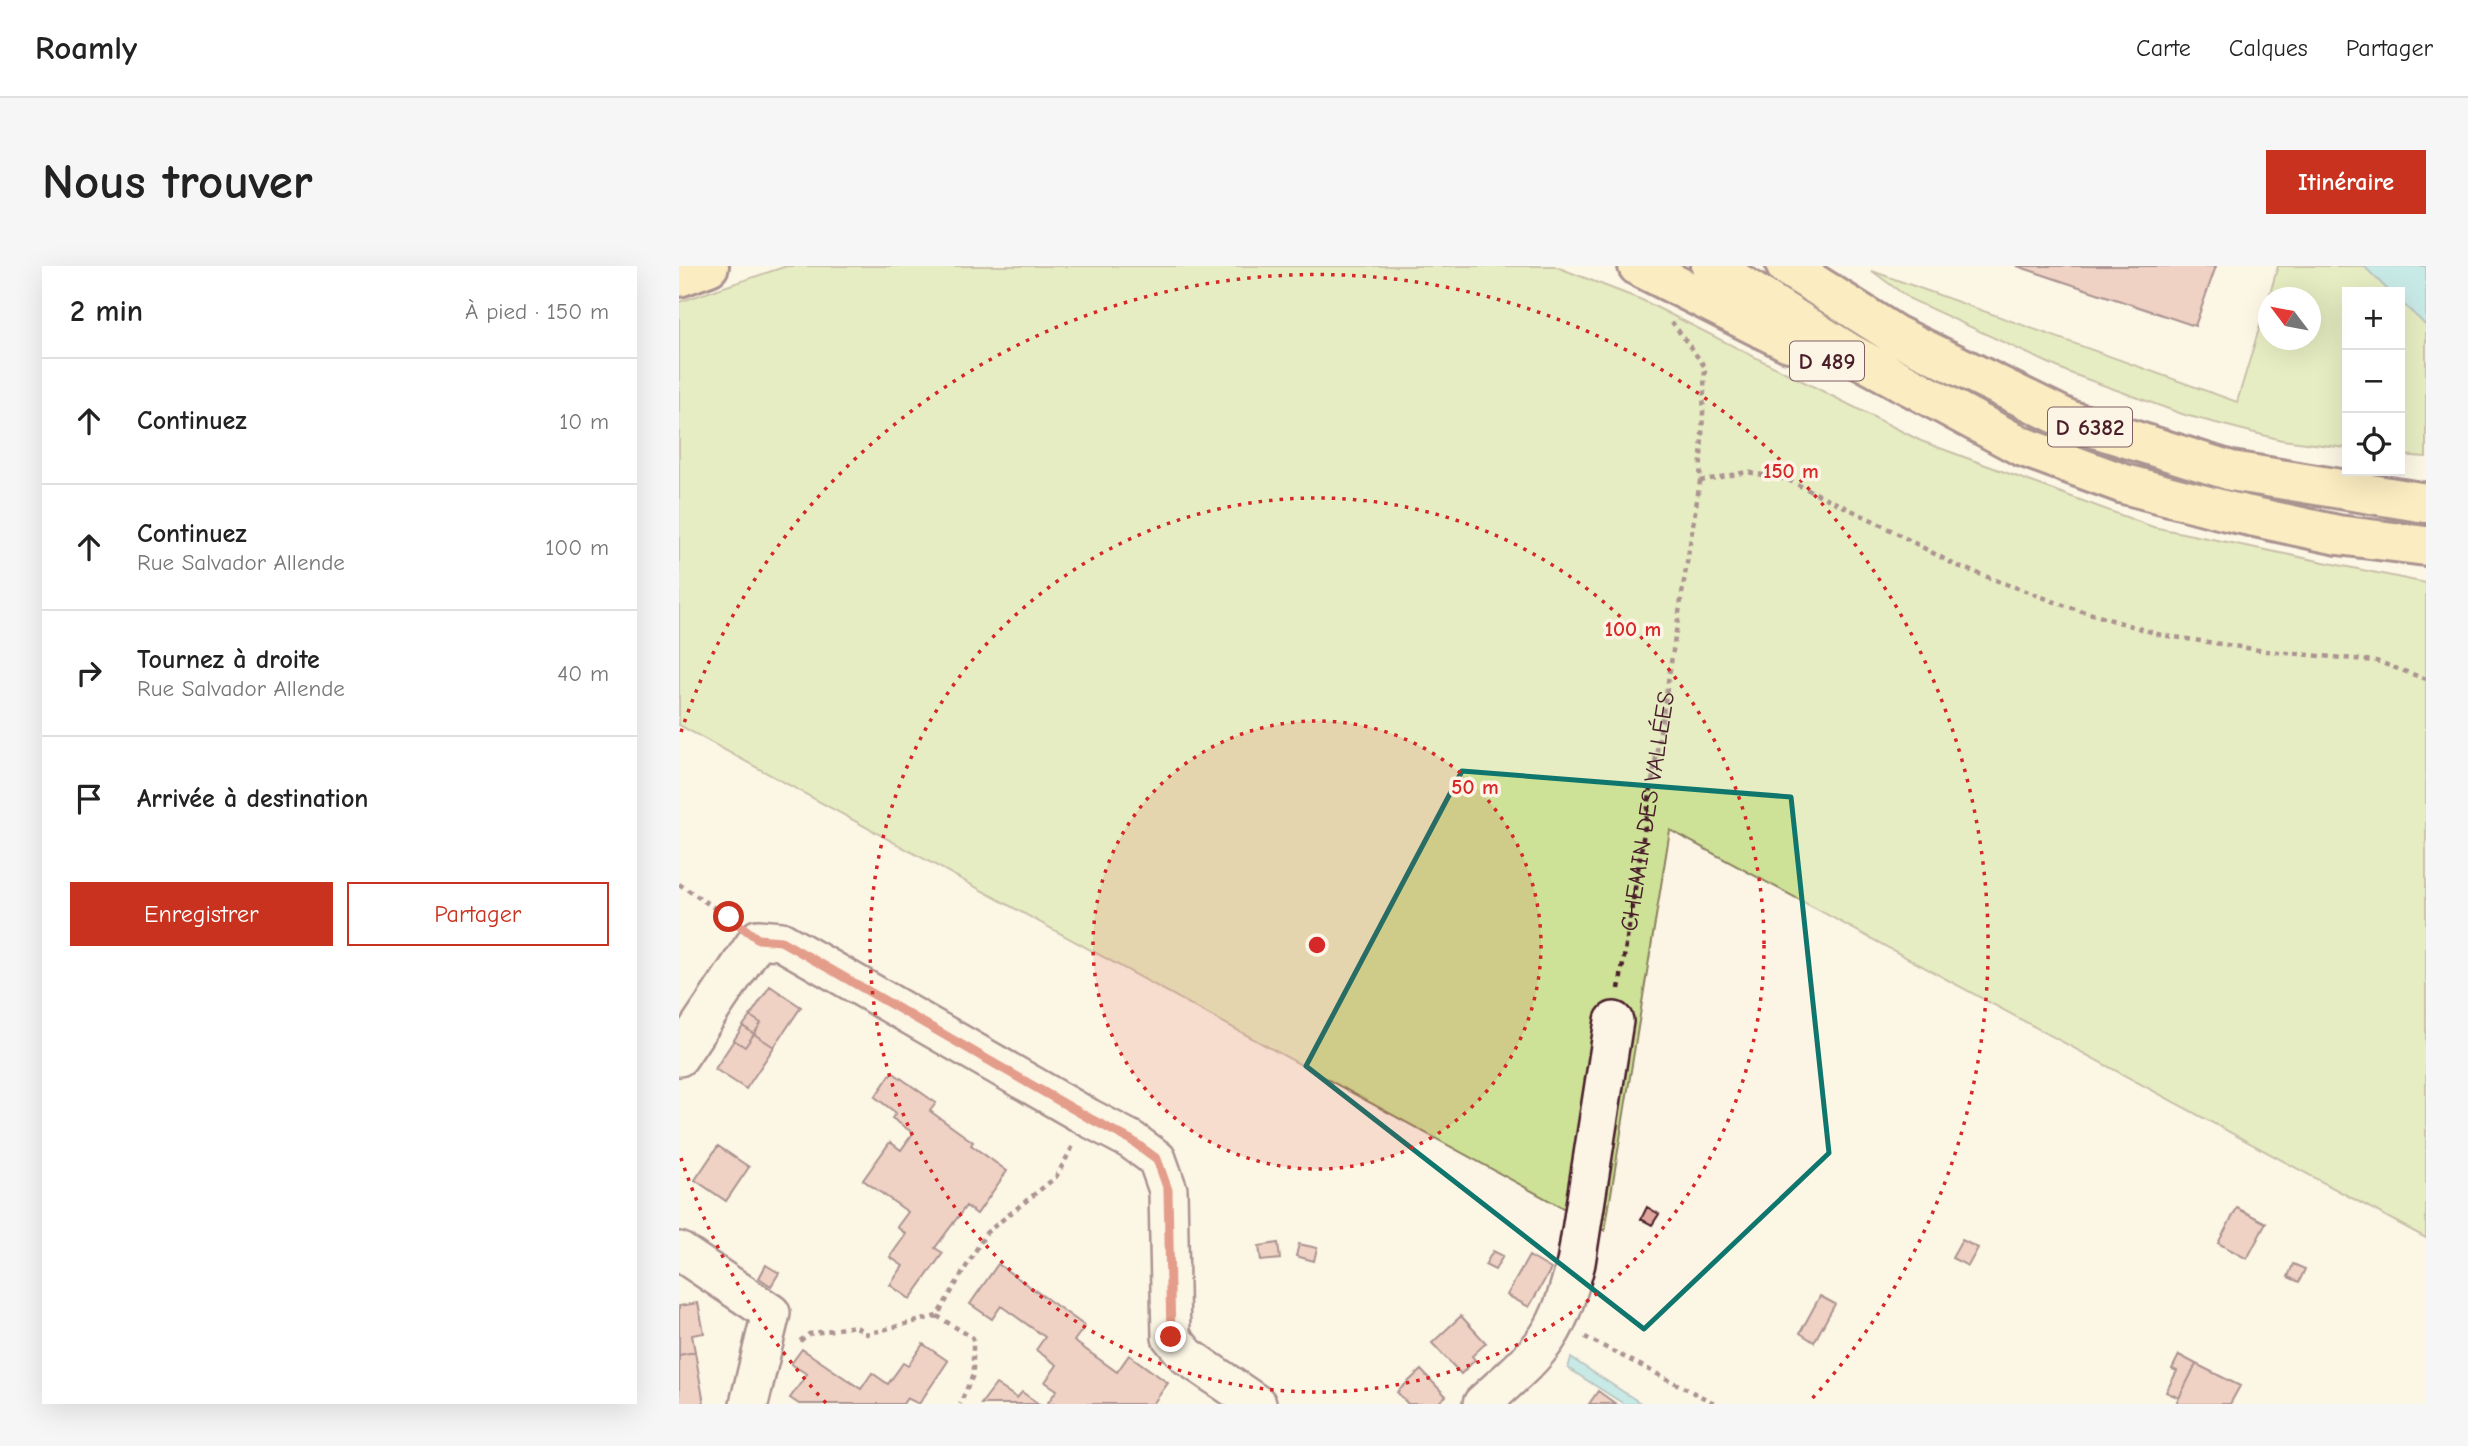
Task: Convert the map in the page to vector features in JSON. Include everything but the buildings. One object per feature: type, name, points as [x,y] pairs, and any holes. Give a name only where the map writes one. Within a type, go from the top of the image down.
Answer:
[{"type":"highway","points":[[679,277],[709,266]]},
{"type":"highway","name":"D 489","points":[[1638,266],[1894,394],[2021,446]]},
{"type":"highway","name":"D 6382","points":[[1711,266],[1851,354],[2021,446],[2124,484],[2227,512],[2338,535],[2426,546]]},
{"type":"highway","name":"D 6382","points":[[1786,266],[1895,335],[2069,420],[2231,471],[2426,503]]},
{"type":"street","points":[[679,1057],[758,939],[781,941],[1131,1140],[1157,1159],[1168,1190],[1171,1337],[1187,1356],[1257,1404]]},
{"type":"street","points":[[1482,1404],[1534,1354],[1556,1322],[1568,1290],[1576,1263],[1614,1021]]},
{"type":"street","points":[[679,1251],[771,1313],[749,1404]]},
{"type":"path","name":"CHEMIN DES VALLÉES","points":[[1614,1021],[1700,481],[1705,367],[1670,320]]},
{"type":"path","points":[[1700,481],[1747,472],[1788,480],[1874,521],[1955,565],[2069,607],[2161,635],[2266,651],[2376,661],[2426,679]]},
{"type":"path","points":[[679,884],[758,939]]},
{"type":"path","points":[[763,1346],[786,1352],[809,1334],[855,1326],[867,1334],[937,1316],[986,1233],[1056,1177],[1089,1118]]},
{"type":"path","points":[[937,1316],[973,1338],[973,1375],[960,1404]]},
{"type":"path","points":[[1556,1322],[1716,1404]]},
{"type":"highlighted area","points":[[1462,771],[1791,797],[1829,1153],[1644,1329],[1306,1066]]},
{"type":"green space","points":[[787,266],[1554,266],[1642,300],[1921,441],[2153,527],[2426,583],[2426,1238],[1670,830],[1605,1231],[679,725],[679,302]]},
{"type":"green space","points":[[2278,266],[2364,266],[2385,287],[2342,287],[2342,447],[2282,440],[2185,415],[2070,373],[1910,299],[1872,271],[2237,402],[2258,332],[2258,350],[2321,350],[2321,287],[2272,287]]},
{"type":"green space","points":[[2405,306],[2426,325],[2426,457],[2405,455]]},
{"type":"water","points":[[2364,266],[2426,266],[2426,325],[2405,306],[2405,287],[2385,287]]},
{"type":"water","points":[[1571,1358],[1642,1404],[1624,1404],[1568,1368]]},
{"type":"route","points":[[729,917],[758,939],[781,941],[1131,1140],[1157,1159],[1168,1190],[1168,1313],[1171,1337]]}]
